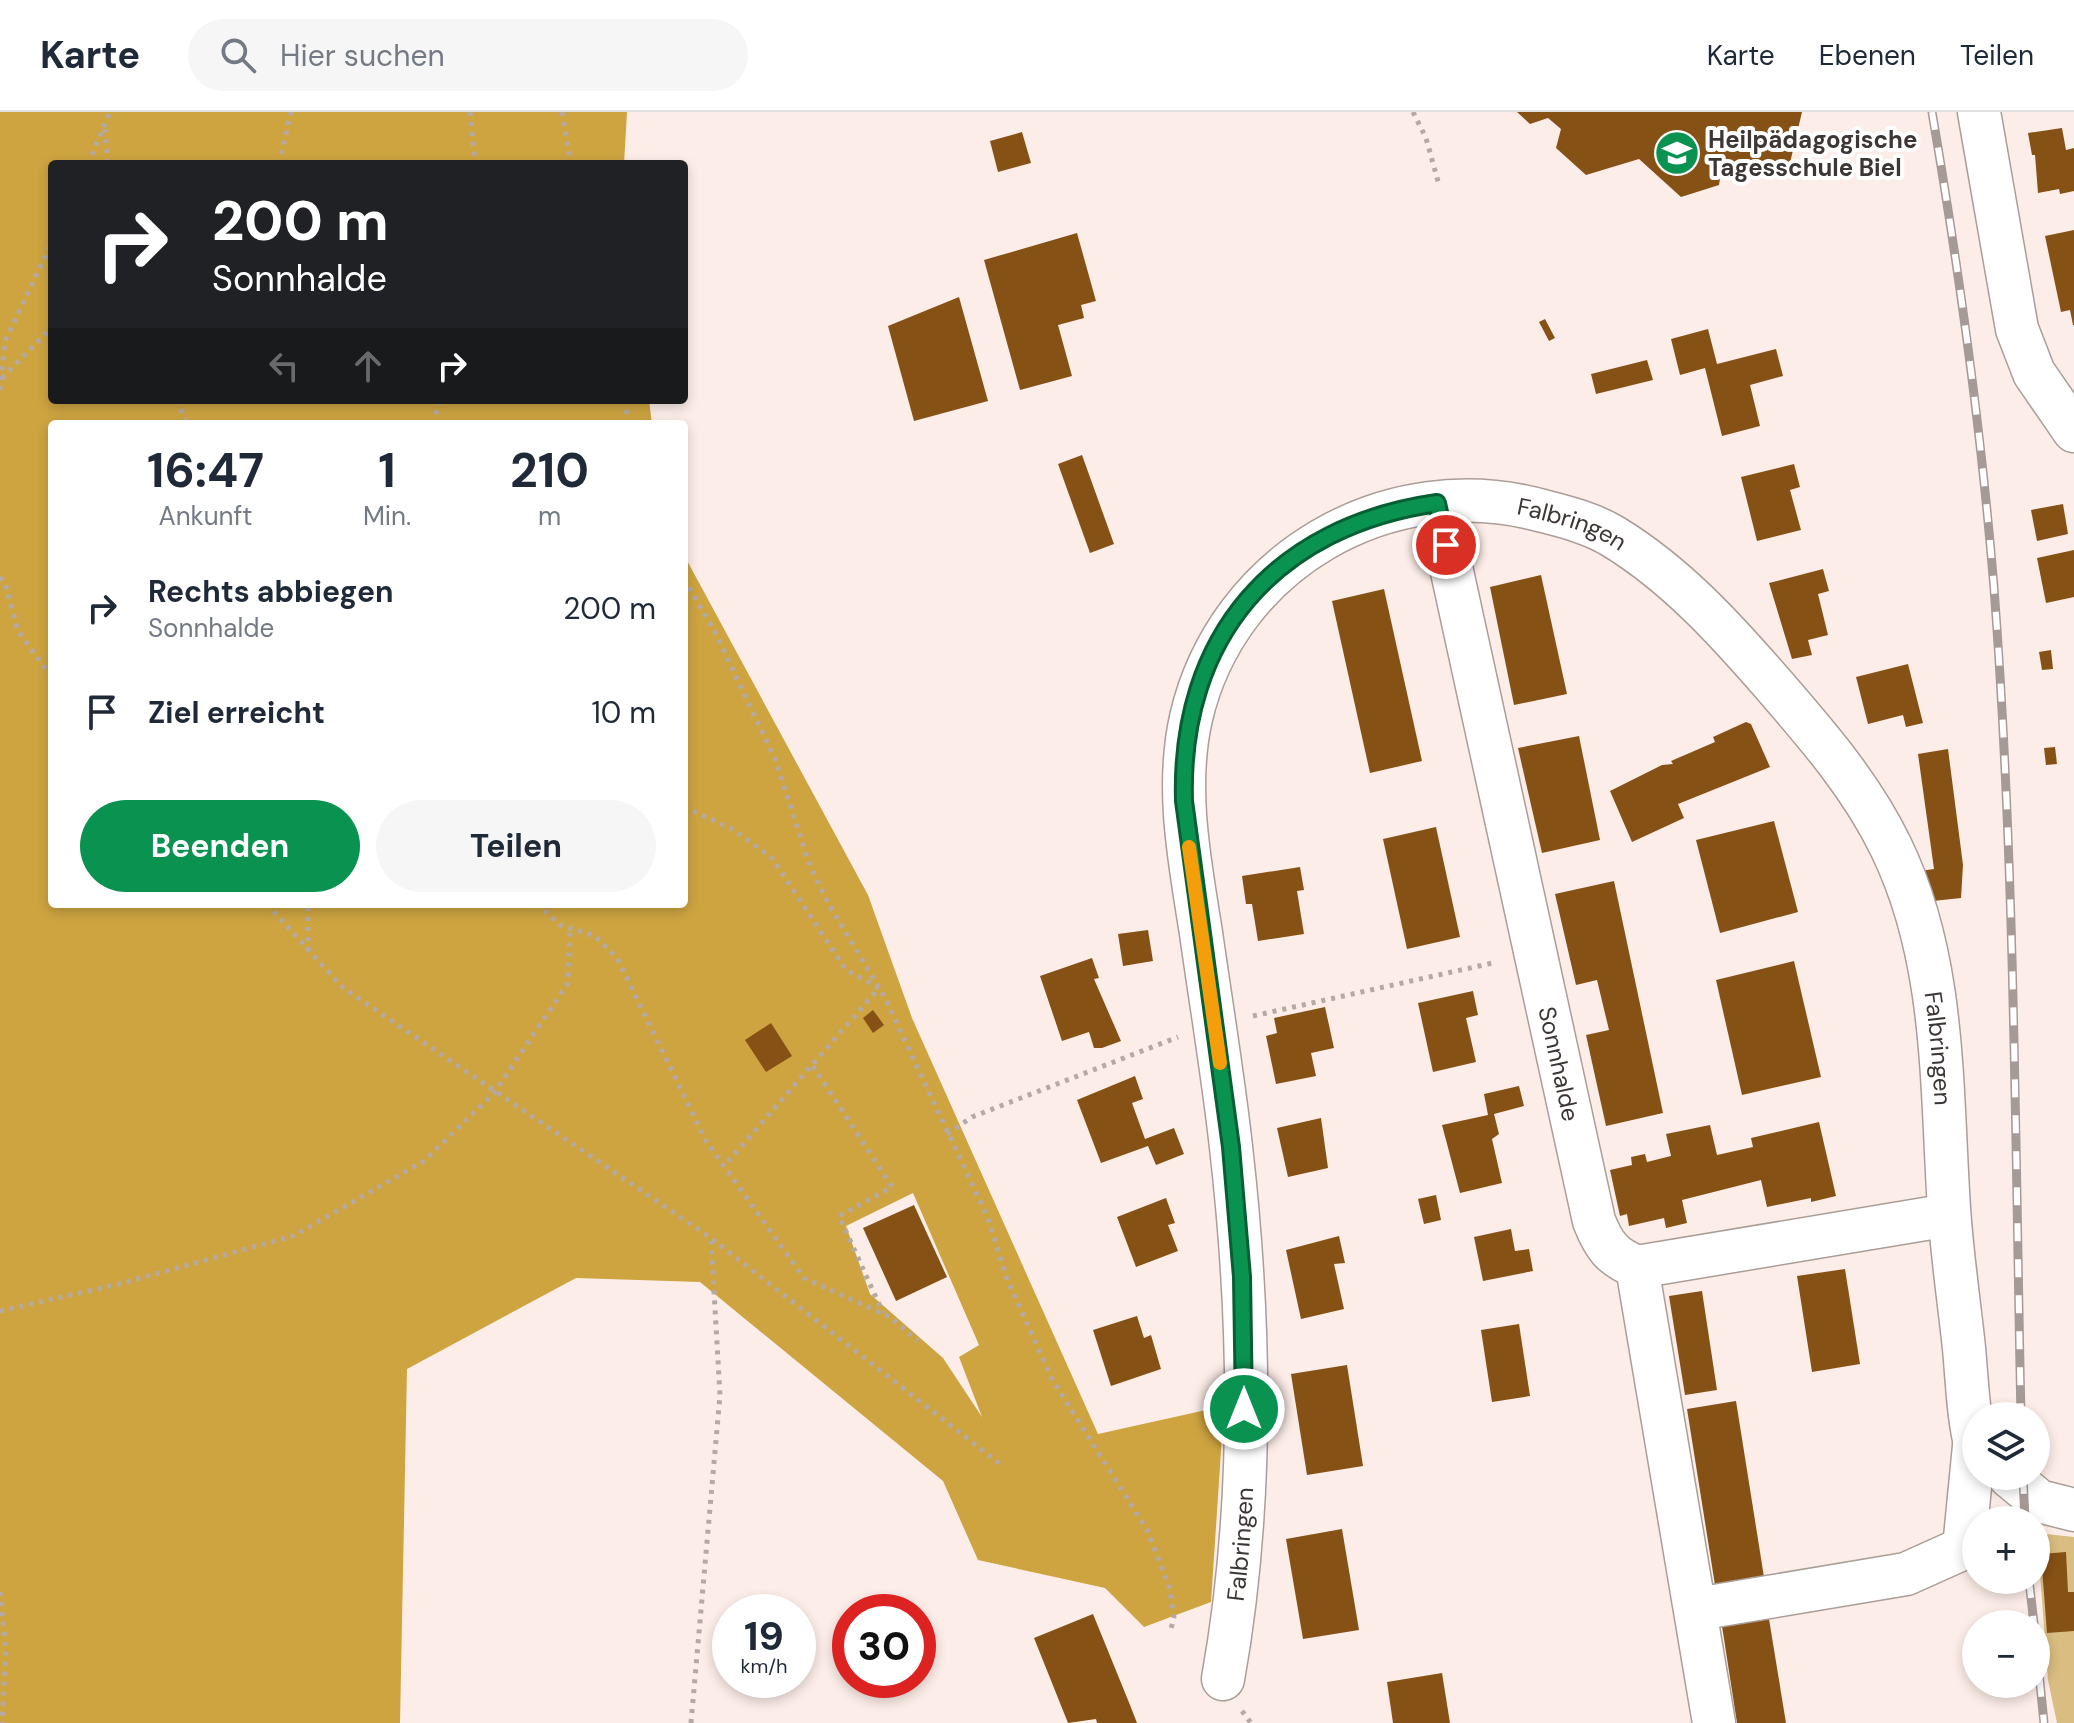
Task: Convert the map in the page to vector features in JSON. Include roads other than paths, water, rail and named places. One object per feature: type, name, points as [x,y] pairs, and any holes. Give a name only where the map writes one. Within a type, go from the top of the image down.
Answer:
[{"type":"street","points":[[1979,112],[2017,329],[2034,373],[2074,431]]},
{"type":"street","name":"Falbringen","points":[[1223,1679],[1234,1620],[1243,1491],[1242,1277],[1231,1147],[1191,869],[1184,801],[1186,742],[1199,689],[1215,650],[1233,619],[1267,580],[1306,547],[1351,523],[1374,515],[1437,503],[1502,502],[1564,516],[1609,534],[1661,570],[1707,611],[1846,770],[1895,853],[1926,951],[1938,1005],[1949,1215],[1970,1402]]},
{"type":"street","name":"Sonnhalde","points":[[1437,503],[1594,1221],[1602,1242],[1614,1257],[1637,1267]]},
{"type":"street","points":[[1714,1723],[1637,1267],[1949,1215]]},
{"type":"street","points":[[1697,1609],[1906,1574],[1962,1548]]},
{"type":"railway","points":[[1932,112],[1968,349],[1994,588],[2010,898],[2021,1402]]},
{"type":"railway","points":[[2024,1490],[2024,1506]]},
{"type":"railway","points":[[2031,1594],[2032,1610]]},
{"type":"railway","points":[[2042,1698],[2044,1723]]},
{"type":"place","name":"Heilpädagogische Tagesschule Biel","points":[[1677,153]]}]
